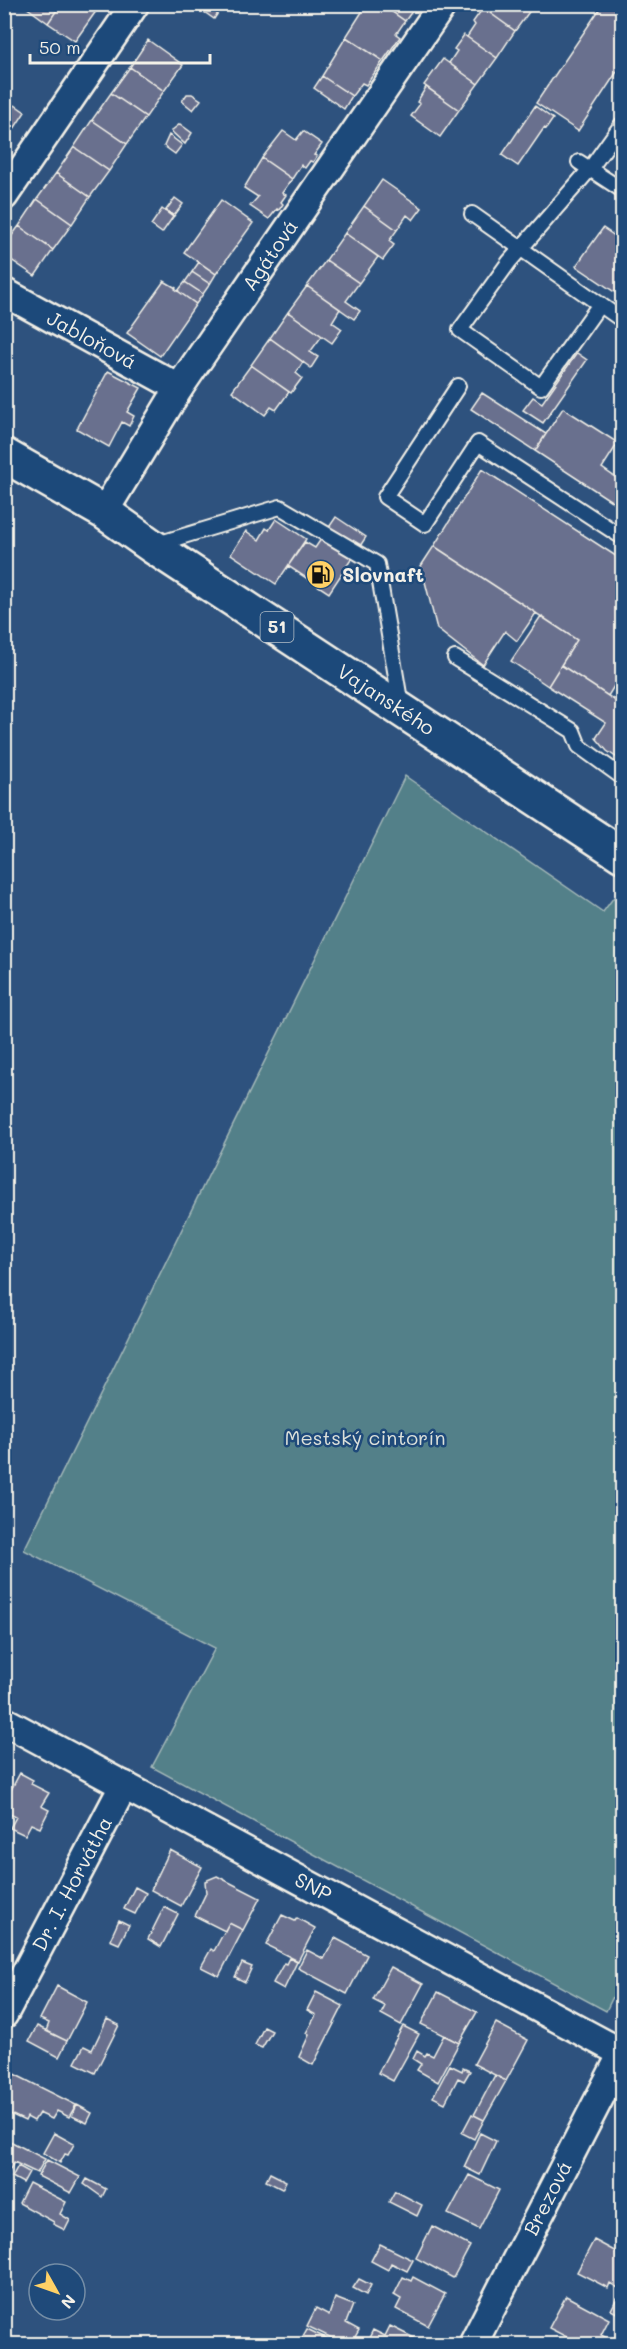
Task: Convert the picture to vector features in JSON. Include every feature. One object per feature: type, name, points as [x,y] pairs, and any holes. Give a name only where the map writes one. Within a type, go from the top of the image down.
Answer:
[{"type":"main road","name":"51","points":[[4,455],[104,512],[152,546]]},
{"type":"main road","name":"Vajanského","points":[[152,546],[622,855]]},
{"type":"street","points":[[4,196],[135,4]]},
{"type":"street","name":"Agátová","points":[[104,512],[179,388],[443,4]]},
{"type":"street","name":"Jabloňová","points":[[4,292],[179,388]]},
{"type":"street","name":"SNP","points":[[4,1721],[622,2053]]},
{"type":"street","name":"Dr. I. Horvátha","points":[[4,2014],[124,1785]]},
{"type":"street","name":"Brezová","points":[[473,2344],[622,2053]]},
{"type":"lane","points":[[600,304],[541,387],[460,330],[585,165],[622,124]]},
{"type":"lane","points":[[585,165],[622,190]]},
{"type":"lane","points":[[472,214],[622,320]]},
{"type":"lane","points":[[458,386],[385,497],[425,524],[478,443],[622,537]]},
{"type":"lane","points":[[152,546],[280,507],[377,564],[402,710]]},
{"type":"lane","points":[[455,658],[573,731],[579,746],[622,777]]},
{"type":"green space","name":"Mestský cintorín","points":[[405,776],[603,912],[614,897],[622,902],[622,1978],[606,2011],[152,1767],[215,1648],[24,1550]]},
{"type":"building","points":[[22,4],[61,4],[48,23]]},
{"type":"building","points":[[61,4],[96,4],[99,7],[75,41],[48,23]]},
{"type":"building","points":[[193,4],[224,4],[214,19]]},
{"type":"building","points":[[367,4],[381,4],[405,21],[396,34],[400,37],[383,61],[346,37]]},
{"type":"building","points":[[381,4],[422,4],[418,10],[415,7],[405,21]]},
{"type":"building","points":[[490,4],[534,5],[515,31],[486,10]]},
{"type":"building","points":[[603,4],[622,4],[622,64],[578,131],[536,103]]},
{"type":"building","points":[[483,8],[515,31],[497,58],[467,37],[475,25],[473,22]]},
{"type":"building","points":[[464,35],[497,58],[478,84],[449,63],[457,51],[454,49]]},
{"type":"building","points":[[346,37],[383,61],[366,85],[362,83],[352,96],[322,76]]},
{"type":"building","points":[[148,40],[183,65],[164,91],[130,67]]},
{"type":"building","points":[[443,59],[478,84],[459,110],[424,85]]},
{"type":"building","points":[[130,67],[164,91],[146,117],[111,93]]},
{"type":"building","points":[[322,76],[352,96],[344,109],[314,88]]},
{"type":"building","points":[[426,87],[459,110],[440,137],[411,116],[420,104],[417,102]]},
{"type":"building","points":[[111,93],[146,117],[127,144],[92,120]]},
{"type":"building","points":[[187,94],[192,94],[201,100],[193,110],[182,101]]},
{"type":"building","points":[[15,105],[25,112],[14,129],[4,120]]},
{"type":"building","points":[[535,106],[553,119],[546,129],[544,128],[518,166],[502,155]]},
{"type":"building","points":[[92,120],[127,144],[109,171],[74,147]]},
{"type":"building","points":[[180,124],[192,133],[185,144],[171,131]]},
{"type":"building","points":[[283,131],[296,140],[303,131],[322,144],[314,155],[317,156],[313,162],[310,161],[305,168],[301,165],[292,179],[262,158]]},
{"type":"building","points":[[169,135],[182,145],[175,154],[164,146]]},
{"type":"building","points":[[74,147],[109,171],[90,197],[56,173]]},
{"type":"building","points":[[262,158],[292,179],[282,193],[286,195],[281,202],[283,204],[269,219],[250,206],[258,197],[244,188]]},
{"type":"building","points":[[56,173],[90,197],[72,224],[37,199]]},
{"type":"building","points":[[382,180],[422,208],[413,220],[407,215],[397,230],[364,206]]},
{"type":"building","points":[[175,198],[183,204],[174,216],[166,210]]},
{"type":"building","points":[[37,199],[72,224],[53,250],[19,226]]},
{"type":"building","points":[[221,200],[253,223],[216,274],[184,252]]},
{"type":"building","points":[[364,206],[397,230],[389,241],[394,245],[383,260],[345,233]]},
{"type":"building","points":[[162,209],[173,217],[162,233],[151,225]]},
{"type":"building","points":[[19,226],[53,250],[35,276],[4,255],[4,246]]},
{"type":"building","points":[[603,228],[622,241],[622,297],[576,266]]},
{"type":"building","points":[[345,233],[378,257],[359,283],[326,260]]},
{"type":"building","points":[[326,260],[359,283],[346,301],[360,311],[354,319],[307,286]]},
{"type":"building","points":[[199,262],[216,274],[210,284],[192,272]]},
{"type":"building","points":[[192,272],[210,284],[203,294],[185,282]]},
{"type":"building","points":[[164,281],[196,304],[160,356],[127,333]]},
{"type":"building","points":[[185,282],[203,294],[196,304],[178,291]]},
{"type":"building","points":[[307,286],[340,309],[332,322],[342,329],[332,343],[288,312]]},
{"type":"building","points":[[288,312],[322,336],[310,352],[318,357],[311,368],[270,338]]},
{"type":"building","points":[[270,338],[303,362],[296,373],[302,378],[291,393],[251,365]]},
{"type":"building","points":[[577,353],[587,360],[543,423],[523,410],[533,397],[542,403]]},
{"type":"building","points":[[251,365],[289,392],[276,410],[271,407],[265,415],[232,391]]},
{"type":"building","points":[[108,371],[141,388],[127,412],[134,416],[129,426],[122,422],[109,447],[77,429]]},
{"type":"building","points":[[482,393],[546,434],[535,451],[471,409]]},
{"type":"building","points":[[563,408],[618,443],[602,468],[622,482],[622,508],[535,451]]},
{"type":"building","points":[[482,469],[622,560],[622,673],[608,696],[561,665],[577,640],[434,546]]},
{"type":"building","points":[[336,517],[366,537],[329,593],[288,566],[305,542],[315,548]]},
{"type":"building","points":[[276,519],[306,539],[276,584],[231,554],[246,531],[259,540],[266,528],[269,530]]},
{"type":"building","points":[[434,546],[536,613],[517,641],[505,631],[483,665],[437,629],[421,566]]},
{"type":"building","points":[[541,616],[577,640],[548,686],[511,661]]},
{"type":"building","points":[[561,665],[622,705],[622,761],[607,751],[596,738],[606,723],[548,686]]},
{"type":"building","points":[[20,1773],[33,1780],[31,1784],[49,1793],[41,1806],[49,1810],[40,1828],[31,1824],[25,1835],[10,1828],[16,1817],[4,1811],[4,1803]]},
{"type":"building","points":[[170,1850],[202,1867],[181,1906],[151,1890]]},
{"type":"building","points":[[217,1876],[260,1898],[243,1930],[229,1923],[225,1931],[195,1916],[206,1893],[205,1881]]},
{"type":"building","points":[[135,1887],[146,1893],[135,1914],[124,1909]]},
{"type":"building","points":[[164,1907],[178,1914],[161,1947],[148,1939]]},
{"type":"building","points":[[282,1915],[295,1921],[297,1918],[315,1928],[298,1961],[266,1945]]},
{"type":"building","points":[[119,1920],[129,1925],[119,1944],[110,1940]]},
{"type":"building","points":[[229,1923],[243,1930],[219,1976],[201,1967],[211,1949],[214,1951]]},
{"type":"building","points":[[335,1938],[367,1955],[347,1994],[298,1968],[307,1950],[324,1959]]},
{"type":"building","points":[[289,1958],[297,1962],[284,1989],[273,1983]]},
{"type":"building","points":[[242,1963],[252,1967],[245,1982],[235,1977]]},
{"type":"building","points":[[391,1967],[423,1984],[401,2025],[381,2014],[385,2006],[373,2000]]},
{"type":"building","points":[[57,1986],[87,2002],[67,2041],[46,2031],[49,2023],[40,2019]]},
{"type":"building","points":[[316,1992],[343,2006],[313,2065],[299,2057],[309,2035],[306,2033],[316,2015],[307,2010]]},
{"type":"building","points":[[438,1992],[477,2012],[459,2043],[421,2024]]},
{"type":"building","points":[[107,2019],[119,2025],[95,2073],[75,2063],[84,2046],[92,2050]]},
{"type":"building","points":[[496,2023],[528,2040],[506,2081],[474,2064]]},
{"type":"building","points":[[37,2026],[67,2041],[59,2057],[29,2041]]},
{"type":"building","points":[[403,2026],[419,2034],[393,2081],[378,2073]]},
{"type":"building","points":[[264,2027],[272,2031],[262,2048],[255,2045]]},
{"type":"building","points":[[444,2035],[459,2043],[438,2082],[417,2070],[421,2064],[413,2059],[417,2051],[425,2056],[427,2053],[433,2056]]},
{"type":"building","points":[[450,2065],[462,2071],[463,2068],[470,2071],[464,2081],[458,2078],[445,2103],[433,2097]]},
{"type":"building","points":[[12,2073],[76,2105],[69,2117],[57,2111],[52,2119],[39,2113],[34,2121],[27,2117],[25,2121],[4,2111],[4,2087]]},
{"type":"building","points":[[495,2075],[506,2081],[484,2120],[474,2115]]},
{"type":"building","points":[[77,2105],[92,2113],[87,2123],[72,2116]]},
{"type":"building","points":[[472,2114],[484,2120],[474,2139],[462,2133]]},
{"type":"building","points":[[54,2133],[74,2144],[60,2163],[43,2153]]},
{"type":"building","points":[[480,2133],[496,2141],[480,2175],[464,2167]]},
{"type":"building","points":[[4,2138],[45,2159],[37,2173],[14,2162],[7,2175],[4,2174]]},
{"type":"building","points":[[47,2160],[80,2177],[71,2193],[38,2176]]},
{"type":"building","points":[[18,2166],[29,2172],[23,2183],[12,2177]]},
{"type":"building","points":[[270,2173],[286,2181],[282,2189],[266,2181]]},
{"type":"building","points":[[469,2175],[499,2190],[479,2229],[448,2214]]},
{"type":"building","points":[[87,2179],[106,2189],[102,2197],[84,2184]]},
{"type":"building","points":[[29,2183],[66,2202],[60,2214],[70,2220],[65,2230],[19,2203]]},
{"type":"building","points":[[395,2191],[422,2205],[417,2216],[389,2202]]},
{"type":"building","points":[[432,2226],[470,2246],[453,2278],[416,2258]]},
{"type":"building","points":[[594,2240],[622,2255],[622,2279],[618,2288],[610,2283],[608,2288],[577,2272]]},
{"type":"building","points":[[380,2244],[413,2260],[407,2271],[391,2263],[388,2270],[371,2261]]},
{"type":"building","points":[[403,2277],[411,2281],[413,2277],[445,2294],[428,2326],[396,2309],[401,2299],[394,2295]]},
{"type":"building","points":[[359,2279],[371,2285],[366,2295],[353,2288]]},
{"type":"building","points":[[566,2296],[609,2319],[601,2335],[613,2341],[610,2344],[580,2344],[549,2328]]},
{"type":"building","points":[[335,2298],[353,2305],[346,2323],[359,2330],[351,2344],[344,2344],[307,2326],[316,2308],[329,2315]]},
{"type":"building","points":[[617,2298],[622,2301],[622,2316],[611,2310]]},
{"type":"building","points":[[390,2326],[420,2341],[419,2344],[366,2344],[373,2330],[385,2336]]},
{"type":"building","points":[[307,2329],[334,2342],[314,2344],[302,2338]]},
{"type":"place","name":"Slovnaft","points":[[321,575]]}]
